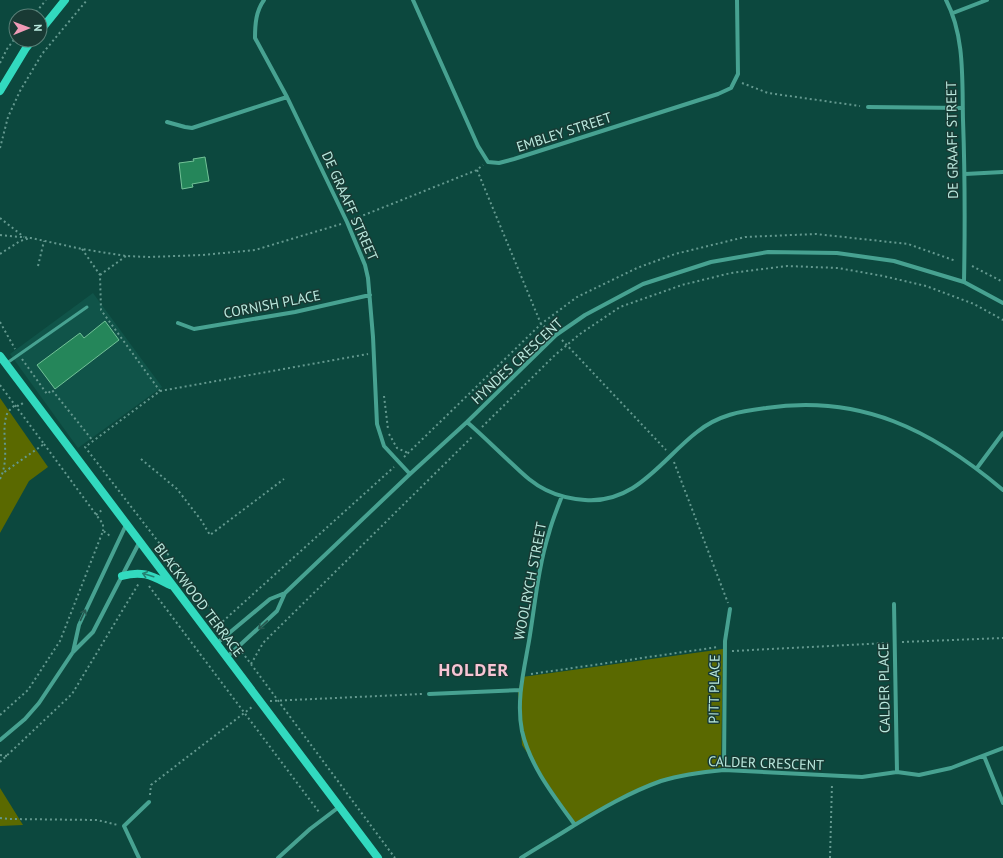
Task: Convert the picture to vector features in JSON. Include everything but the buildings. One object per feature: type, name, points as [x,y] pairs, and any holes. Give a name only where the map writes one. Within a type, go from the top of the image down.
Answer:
[{"type":"street","points":[[48,21],[65,0]]},
{"type":"street","name":"DE GRAAFF STREET","points":[[264,0],[257,16],[255,38],[287,97],[347,222],[365,265],[370,294],[377,424],[384,446],[410,474]]},
{"type":"street","name":"EMBLEY STREET","points":[[413,0],[478,146],[488,162],[499,163],[514,160],[718,94],[731,88],[735,80]]},
{"type":"street","points":[[735,80],[738,74],[737,0]]},
{"type":"street","name":"DE GRAAFF STREET","points":[[946,0],[953,13],[961,54],[965,174],[964,282]]},
{"type":"street","points":[[953,13],[987,0]]},
{"type":"street","points":[[0,91],[26,48]]},
{"type":"street","points":[[167,122],[185,128],[192,128],[287,97]]},
{"type":"street","points":[[868,107],[963,108]]},
{"type":"street","points":[[965,174],[1003,172]]},
{"type":"street","name":"HYNDES CRESCENT","points":[[216,644],[270,599],[285,593],[467,422],[556,335],[585,315],[643,284],[711,262],[768,252],[837,253],[894,261],[964,282],[1003,303]]},
{"type":"street","name":"CORNISH PLACE","points":[[178,322],[194,329],[296,312],[370,294]]},
{"type":"street","name":"BLACKWOOD TERRACE","points":[[0,356],[139,543],[378,858]]},
{"type":"street","points":[[467,422],[533,482],[546,490],[562,496],[587,500],[598,500],[611,497],[626,492],[640,484],[698,432],[721,417],[744,411],[777,406],[816,404],[872,414],[896,421],[934,440],[977,468],[1003,490]]},
{"type":"street","points":[[977,468],[1003,433]]},
{"type":"street","name":"WOOLRYCH STREET","points":[[562,496],[548,534],[541,568],[523,675],[520,710],[522,730],[537,770],[575,825]]},
{"type":"street","points":[[73,652],[78,625],[126,525]]},
{"type":"street","points":[[0,740],[25,719],[39,703],[73,652],[94,632],[139,543]]},
{"type":"street","points":[[122,576],[139,572],[152,576],[172,586]]},
{"type":"street","name":"HYNDES CRESCENT","points":[[226,658],[277,611],[285,593]]},
{"type":"street","name":"CALDER PLACE","points":[[894,604],[896,772]]},
{"type":"street","name":"PITT PLACE","points":[[724,770],[725,646],[730,609]]},
{"type":"street","points":[[429,694],[521,690]]},
{"type":"street","name":"CALDER CRESCENT","points":[[524,857],[575,825],[621,799],[660,782],[701,772],[724,770],[862,777],[896,772],[919,775],[934,772],[984,756],[1003,748]]},
{"type":"street","points":[[984,756],[1003,803]]},
{"type":"street","points":[[139,858],[124,826],[149,802]]},
{"type":"street","points":[[278,858],[310,829],[340,807]]},
{"type":"lane","points":[[6,364],[87,307]]},
{"type":"path","points":[[40,8],[46,0]]},
{"type":"path","points":[[0,148],[8,118],[20,91],[42,54],[87,0]]},
{"type":"path","points":[[0,63],[8,48]]},
{"type":"path","points":[[735,80],[768,93],[868,107]]},
{"type":"path","points":[[0,235],[25,237],[82,250],[126,256],[148,257],[202,255],[255,250],[347,222],[477,170],[541,324],[398,462],[221,623]]},
{"type":"path","points":[[0,218],[25,237]]},
{"type":"path","points":[[0,254],[20,241],[31,238]]},
{"type":"path","points":[[38,266],[44,241]]},
{"type":"path","points":[[82,250],[100,275],[101,310],[160,391]]},
{"type":"path","points":[[100,275],[126,256]]},
{"type":"path","points":[[251,664],[263,643],[556,355],[580,334],[620,307],[682,285],[731,273],[787,266],[838,268],[926,286],[974,304],[1003,320]]},
{"type":"path","points":[[0,322],[18,355],[47,394],[52,390],[93,441]]},
{"type":"path","points":[[567,345],[672,456],[730,609]]},
{"type":"path","points":[[228,634],[85,447],[160,391],[374,353]]},
{"type":"path","points":[[0,385],[103,524],[103,531]]},
{"type":"path","points":[[0,479],[6,459],[4,425],[7,413]]},
{"type":"path","points":[[0,426],[4,425]]},
{"type":"path","points":[[3,473],[44,444]]},
{"type":"path","points":[[141,459],[182,494],[210,535],[284,479]]},
{"type":"path","points":[[201,520],[205,517]]},
{"type":"path","points":[[147,584],[324,819]]},
{"type":"path","points":[[725,651],[1003,638]]},
{"type":"path","points":[[523,675],[725,646]]},
{"type":"path","points":[[238,647],[395,858]]},
{"type":"path","points":[[0,755],[7,756]]},
{"type":"path","points":[[830,858],[833,776]]},
{"type":"path","points":[[0,818],[97,820],[124,826]]},
{"type":"shaded area","points":[[93,293],[162,387],[78,448],[10,354]]},
{"type":"green space","points":[[0,398],[48,467],[29,481],[0,533]]},
{"type":"green space","points":[[723,649],[721,767],[649,785],[574,823],[522,745],[518,692],[522,677]]},
{"type":"green space","points":[[0,788],[23,825],[0,826]]},
{"type":"district","name":"HOLDER","points":[[474,669]]}]
